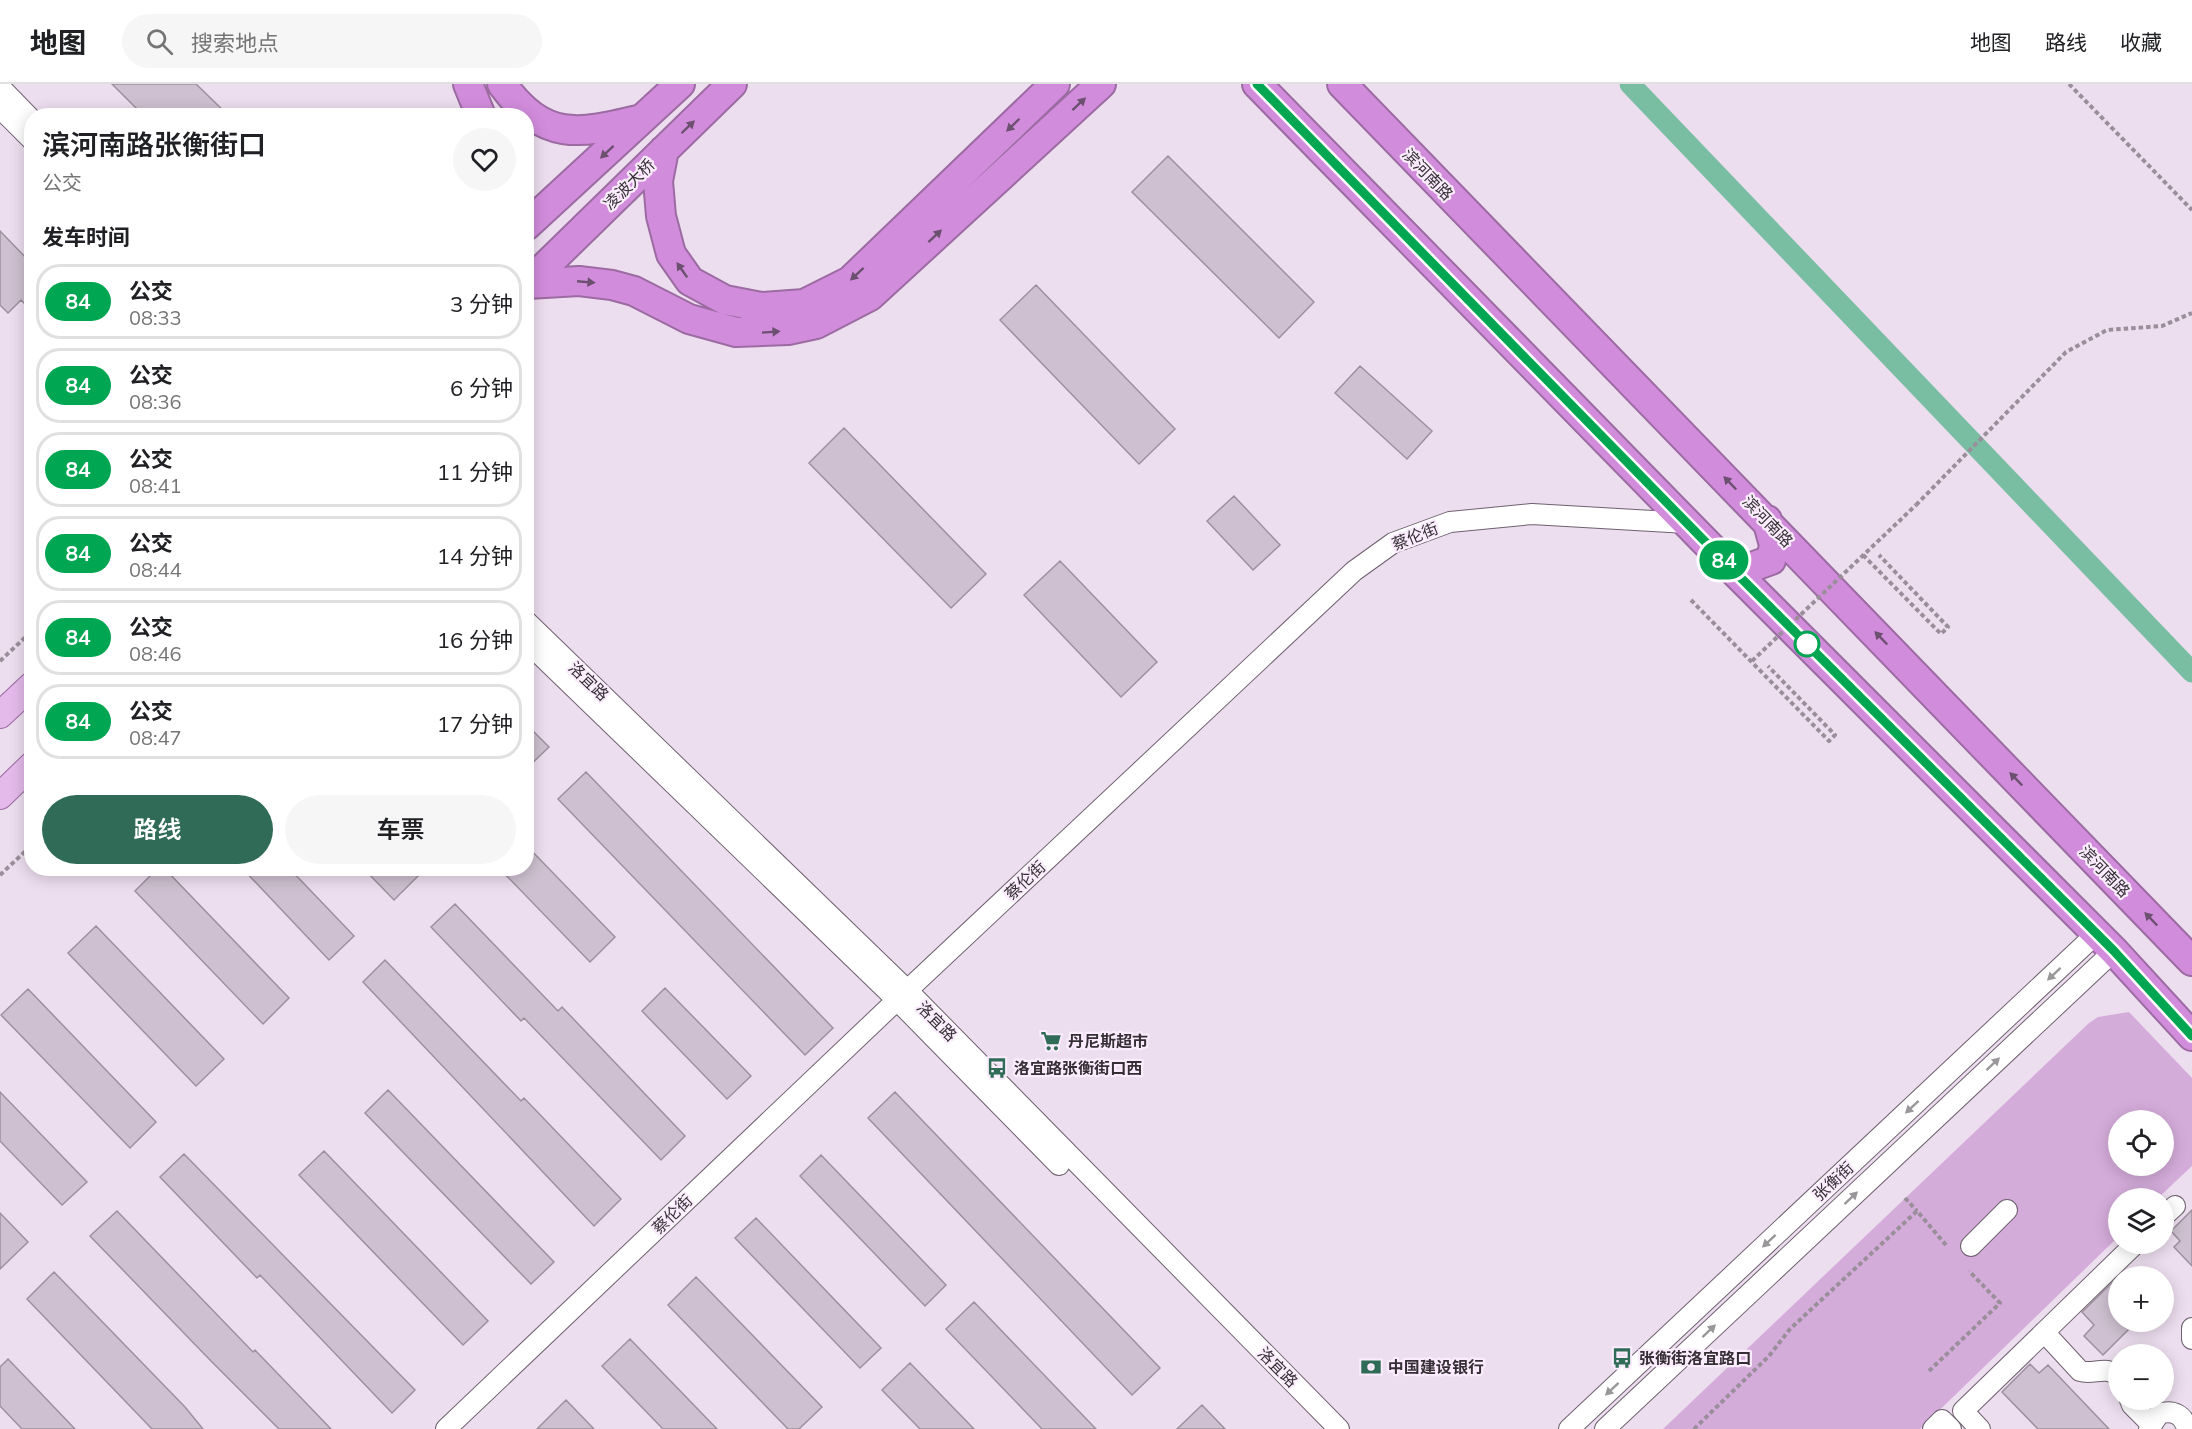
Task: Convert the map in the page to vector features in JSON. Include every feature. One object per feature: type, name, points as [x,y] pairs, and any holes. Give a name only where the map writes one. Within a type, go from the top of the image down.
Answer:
[{"type":"highway","points":[[468,84],[478,108]]},
{"type":"highway","points":[[502,84],[524,108]]},
{"type":"highway","points":[[534,219],[680,84]]},
{"type":"highway","name":"凌波大桥","points":[[534,278],[732,84]]},
{"type":"highway","points":[[664,150],[658,181],[660,216],[671,254],[690,281],[725,300],[761,306],[804,304],[850,281],[1055,84]]},
{"type":"highway","points":[[534,284],[579,281],[612,285],[634,291],[689,320],[736,332],[788,330],[816,324],[870,296],[1101,84]]},
{"type":"highway","points":[[1257,84],[1727,564],[2105,942],[2192,1036]]},
{"type":"highway","name":"滨河南路","points":[[1342,84],[2192,961]]},
{"type":"highway","points":[[534,116],[560,130],[599,129],[644,118]]},
{"type":"highway","points":[[1727,564],[1749,568],[1771,560],[1774,544],[1767,520]]},
{"type":"main road","points":[[0,715],[24,692]]},
{"type":"main road","points":[[0,796],[24,773]]},
{"type":"street","points":[[0,87],[24,112]]},
{"type":"street","points":[[0,108],[24,132]]},
{"type":"street","name":"蔡伦街","points":[[446,1429],[902,995],[1354,571],[1393,543],[1450,522],[1532,514],[1687,523]]},
{"type":"street","name":"洛宜路","points":[[534,629],[1339,1429]]},
{"type":"street","name":"洛宜路","points":[[534,648],[902,995],[1320,1429]]},
{"type":"street","name":"张衡街","points":[[1569,1429],[2105,942]]},
{"type":"street","name":"张衡街","points":[[1605,1429],[2105,942]]},
{"type":"street","points":[[1971,1246],[2007,1210]]},
{"type":"street","points":[[1980,1429],[1962,1411],[2125,1254]]},
{"type":"street","points":[[2192,1328],[2192,1339]]},
{"type":"street","points":[[2044,1332],[2080,1371],[2087,1373],[2103,1370],[2108,1372]]},
{"type":"street","points":[[2136,1410],[2150,1426],[2159,1414],[2165,1412],[2187,1418]]},
{"type":"street","points":[[1933,1429],[1942,1420],[1951,1429]]},
{"type":"path","points":[[2069,84],[2192,210]]},
{"type":"path","points":[[1752,662],[1916,505],[2066,352],[2107,330],[2162,326],[2192,313]]},
{"type":"path","points":[[1863,555],[1941,634],[1948,627],[1879,555]]},
{"type":"path","points":[[1691,600],[1828,741],[1835,735],[1767,666]]},
{"type":"path","points":[[0,661],[24,638]]},
{"type":"path","points":[[0,875],[24,852]]},
{"type":"path","points":[[1905,1198],[1946,1245]]},
{"type":"path","points":[[1694,1429],[1769,1356],[1790,1329],[1917,1211]]},
{"type":"path","points":[[1929,1371],[2000,1303],[1969,1271]]},
{"type":"shaded area","points":[[2129,1012],[2192,1078],[2192,1166],[2169,1188],[2108,1188],[2108,1247],[1920,1429],[1663,1429],[2089,1023],[2098,1017]]},
{"type":"building","points":[[112,84],[196,84],[221,108],[136,108]]},
{"type":"building","points":[[1168,156],[1314,302],[1279,338],[1132,192]]},
{"type":"building","points":[[0,231],[24,256],[24,303],[21,300],[8,313],[0,305]]},
{"type":"building","points":[[1036,285],[1175,429],[1139,464],[1000,320]]},
{"type":"building","points":[[1360,366],[1432,431],[1407,459],[1335,393]]},
{"type":"building","points":[[844,428],[986,574],[951,608],[809,463]]},
{"type":"building","points":[[1234,496],[1280,545],[1253,570],[1207,521]]},
{"type":"building","points":[[1060,561],[1157,662],[1121,697],[1024,595]]},
{"type":"building","points":[[534,732],[549,747],[534,761]]},
{"type":"building","points":[[586,772],[833,1028],[805,1055],[558,799]]},
{"type":"building","points":[[534,853],[615,937],[590,962],[507,876],[534,876]]},
{"type":"building","points":[[150,876],[172,876],[289,998],[263,1024],[135,891]]},
{"type":"building","points":[[250,876],[297,876],[354,936],[329,960]]},
{"type":"building","points":[[371,876],[418,876],[394,900]]},
{"type":"building","points":[[455,904],[558,1011],[562,1007],[685,1136],[661,1160],[524,1018],[521,1021],[431,927]]},
{"type":"building","points":[[96,926],[224,1059],[196,1086],[68,953]]},
{"type":"building","points":[[385,960],[521,1101],[524,1098],[621,1199],[594,1226],[363,982]]},
{"type":"building","points":[[665,988],[751,1076],[727,1099],[642,1011]]},
{"type":"building","points":[[28,989],[156,1122],[130,1148],[1,1015]]},
{"type":"building","points":[[388,1090],[554,1262],[531,1284],[365,1113]]},
{"type":"building","points":[[0,1092],[87,1182],[62,1205],[0,1141]]},
{"type":"building","points":[[895,1092],[1160,1368],[1132,1395],[868,1118]]},
{"type":"building","points":[[324,1151],[488,1321],[463,1345],[299,1175]]},
{"type":"building","points":[[184,1154],[415,1390],[392,1413],[260,1275],[257,1278],[160,1177]]},
{"type":"building","points":[[821,1155],[946,1285],[925,1306],[800,1176]]},
{"type":"building","points":[[2192,1210],[2192,1266],[2174,1247],[2180,1241],[2174,1234],[2174,1228]]},
{"type":"building","points":[[117,1211],[331,1429],[279,1429],[210,1360],[90,1236]]},
{"type":"building","points":[[0,1213],[28,1242],[0,1269]]},
{"type":"building","points":[[756,1218],[881,1348],[860,1368],[735,1238]]},
{"type":"building","points":[[54,1272],[185,1407],[203,1429],[152,1429],[27,1299]]},
{"type":"building","points":[[696,1277],[822,1407],[799,1429],[788,1429],[668,1305]]},
{"type":"building","points":[[2108,1287],[2108,1332],[2126,1332],[2114,1344],[2108,1344],[2108,1350],[2103,1355],[2084,1336],[2094,1325],[2082,1312]]},
{"type":"building","points":[[974,1302],[1096,1429],[1042,1429],[946,1329]]},
{"type":"building","points":[[630,1339],[717,1429],[663,1429],[602,1366]]},
{"type":"building","points":[[8,1359],[75,1429],[22,1429],[0,1406],[0,1367]]},
{"type":"building","points":[[910,1363],[974,1429],[920,1429],[882,1390]]},
{"type":"building","points":[[2030,1364],[2039,1373],[2048,1365],[2109,1429],[2038,1429],[2002,1392]]},
{"type":"building","points":[[566,1400],[594,1429],[537,1429]]},
{"type":"building","points":[[1202,1405],[1225,1429],[1177,1429]]},
{"type":"waterway","points":[[1630,84],[2192,672]]},
{"type":"bus line","name":"84","points":[[1257,84],[1727,564],[2114,951],[2192,1036]]},
{"type":"place","name":"丹尼斯超市","points":[[1051,1041]]},
{"type":"place","name":"洛宜路张衡街口西","points":[[997,1068]]},
{"type":"place","name":"张衡街洛宜路口","points":[[1622,1358]]},
{"type":"place","name":"中国建设银行","points":[[1371,1367]]}]
